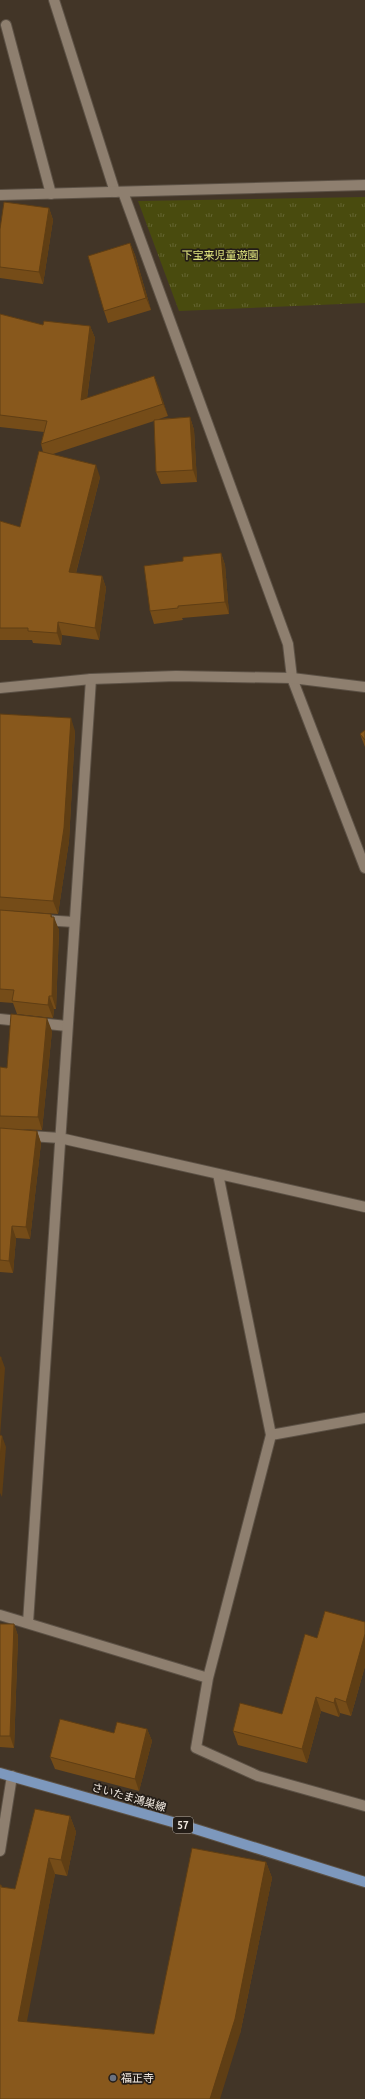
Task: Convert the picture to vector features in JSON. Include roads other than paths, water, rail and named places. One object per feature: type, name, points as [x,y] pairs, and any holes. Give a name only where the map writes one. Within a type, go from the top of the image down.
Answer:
[{"type":"main road","name":"さいたま鴻巣線","points":[[0,1773],[176,1822],[365,1882]]},
{"type":"street","points":[[54,0],[119,192],[288,644],[292,678],[365,868]]},
{"type":"street","points":[[6,25],[51,194]]},
{"type":"street","points":[[0,195],[365,185]]},
{"type":"street","points":[[0,688],[91,679],[176,676],[292,678],[365,687]]},
{"type":"street","points":[[28,1623],[91,679]]},
{"type":"street","points":[[30,918],[74,922]]},
{"type":"street","points":[[0,1019],[67,1026]]},
{"type":"street","points":[[0,1134],[60,1138],[365,1207]]},
{"type":"street","points":[[218,1174],[271,1435],[208,1678],[196,1748],[258,1776],[365,1806]]},
{"type":"street","points":[[271,1435],[365,1418]]},
{"type":"street","points":[[0,1615],[208,1678]]},
{"type":"street","points":[[0,1851],[12,1776]]},
{"type":"place","name":"福正寺","points":[[113,2078]]},
{"type":"park label","name":"下宝来児童遊園","points":[[220,255]]}]
